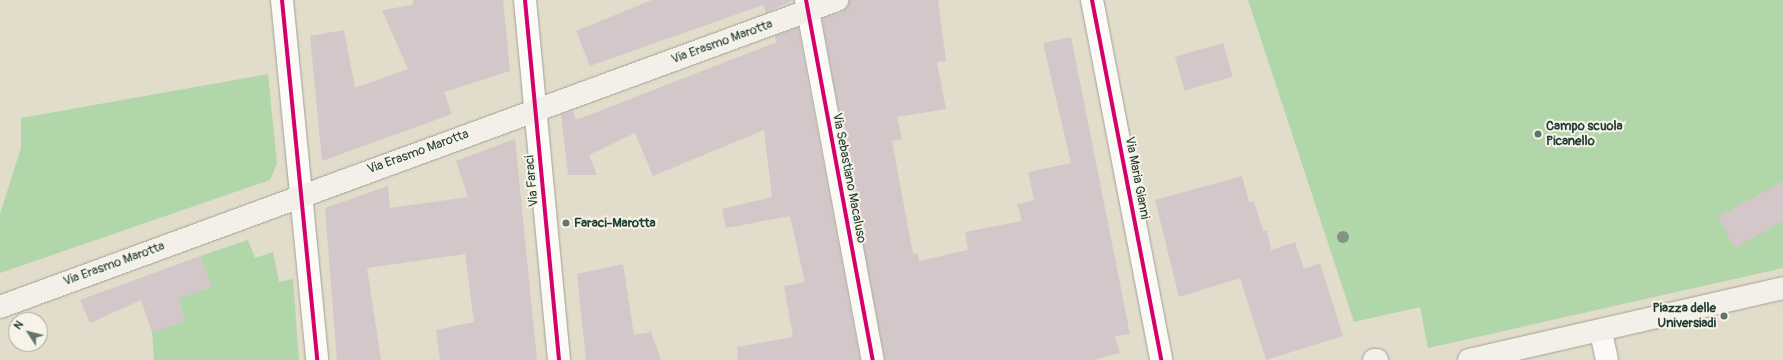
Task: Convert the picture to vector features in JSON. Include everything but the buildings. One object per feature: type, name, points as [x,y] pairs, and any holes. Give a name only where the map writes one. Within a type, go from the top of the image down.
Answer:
[{"type":"main road","name":"Via Erasmo Marotta","points":[[0,307],[807,6],[837,0]]},
{"type":"main road","points":[[1469,360],[1601,332],[1783,288]]},
{"type":"street","points":[[282,0],[303,194],[317,360]]},
{"type":"street","name":"Via Faraci","points":[[525,0],[559,360]]},
{"type":"street","name":"Via Maria Gianni","points":[[1092,0],[1161,360]]},
{"type":"street","name":"Via Sebastiano Macaluso","points":[[807,6],[873,360]]},
{"type":"street","points":[[1601,332],[1607,360]]},
{"type":"green space","name":"Campo scuola Picanello","points":[[1248,0],[1783,0],[1783,268],[1428,348],[1420,307],[1354,322]]},
{"type":"green space","points":[[268,74],[277,164],[270,180],[0,273],[0,214],[21,148],[21,118]]},
{"type":"green space","points":[[248,240],[255,258],[273,252],[279,282],[293,279],[299,360],[154,360],[152,332],[185,321],[178,298],[211,287],[200,256]]},
{"type":"cycle path","points":[[282,0],[317,360]]},
{"type":"cycle path","points":[[525,0],[559,360]]},
{"type":"cycle path","points":[[806,0],[873,360]]},
{"type":"cycle path","points":[[1092,0],[1161,360]]},
{"type":"place","name":"Campo scuola Picanello","points":[[1538,134]]},
{"type":"place","name":"Faraci-Marotta","points":[[566,223]]},
{"type":"place","name":"Piazza delle Universiadi","points":[[1724,316]]}]
